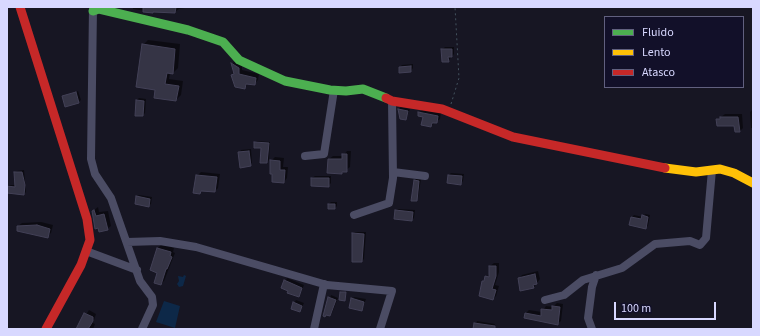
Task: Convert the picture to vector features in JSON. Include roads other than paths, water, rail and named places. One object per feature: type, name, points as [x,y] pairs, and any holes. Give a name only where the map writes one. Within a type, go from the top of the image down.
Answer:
[{"type":"street","points":[[20,7],[86,218],[90,240],[81,266],[46,329]]},
{"type":"street","points":[[142,329],[153,305],[152,297],[140,281],[111,198],[95,174],[91,159],[93,9],[99,9],[188,30],[223,42],[239,60],[285,81],[346,92],[363,89],[376,93],[392,101],[449,112],[513,137],[646,165],[696,172],[720,169],[734,173],[753,183]]},
{"type":"street","points":[[306,156],[324,154],[334,90]]},
{"type":"street","points":[[354,215],[389,203],[393,172],[392,101]]},
{"type":"street","points":[[545,300],[564,295],[583,280],[622,268],[655,244],[690,241],[700,244],[706,238],[712,170]]},
{"type":"street","points":[[393,172],[425,176]]},
{"type":"street","points":[[127,242],[160,241],[196,247],[324,284],[392,291],[380,329]]},
{"type":"street","points":[[86,251],[137,270]]},
{"type":"street","points":[[592,329],[588,318],[592,287],[596,275]]},
{"type":"street","points":[[314,329],[324,284]]},
{"type":"water","points":[[184,275],[186,276],[183,286],[179,287],[177,284],[179,281],[178,276],[183,277]]},
{"type":"water","points":[[164,301],[180,306],[175,328],[156,322]]}]
